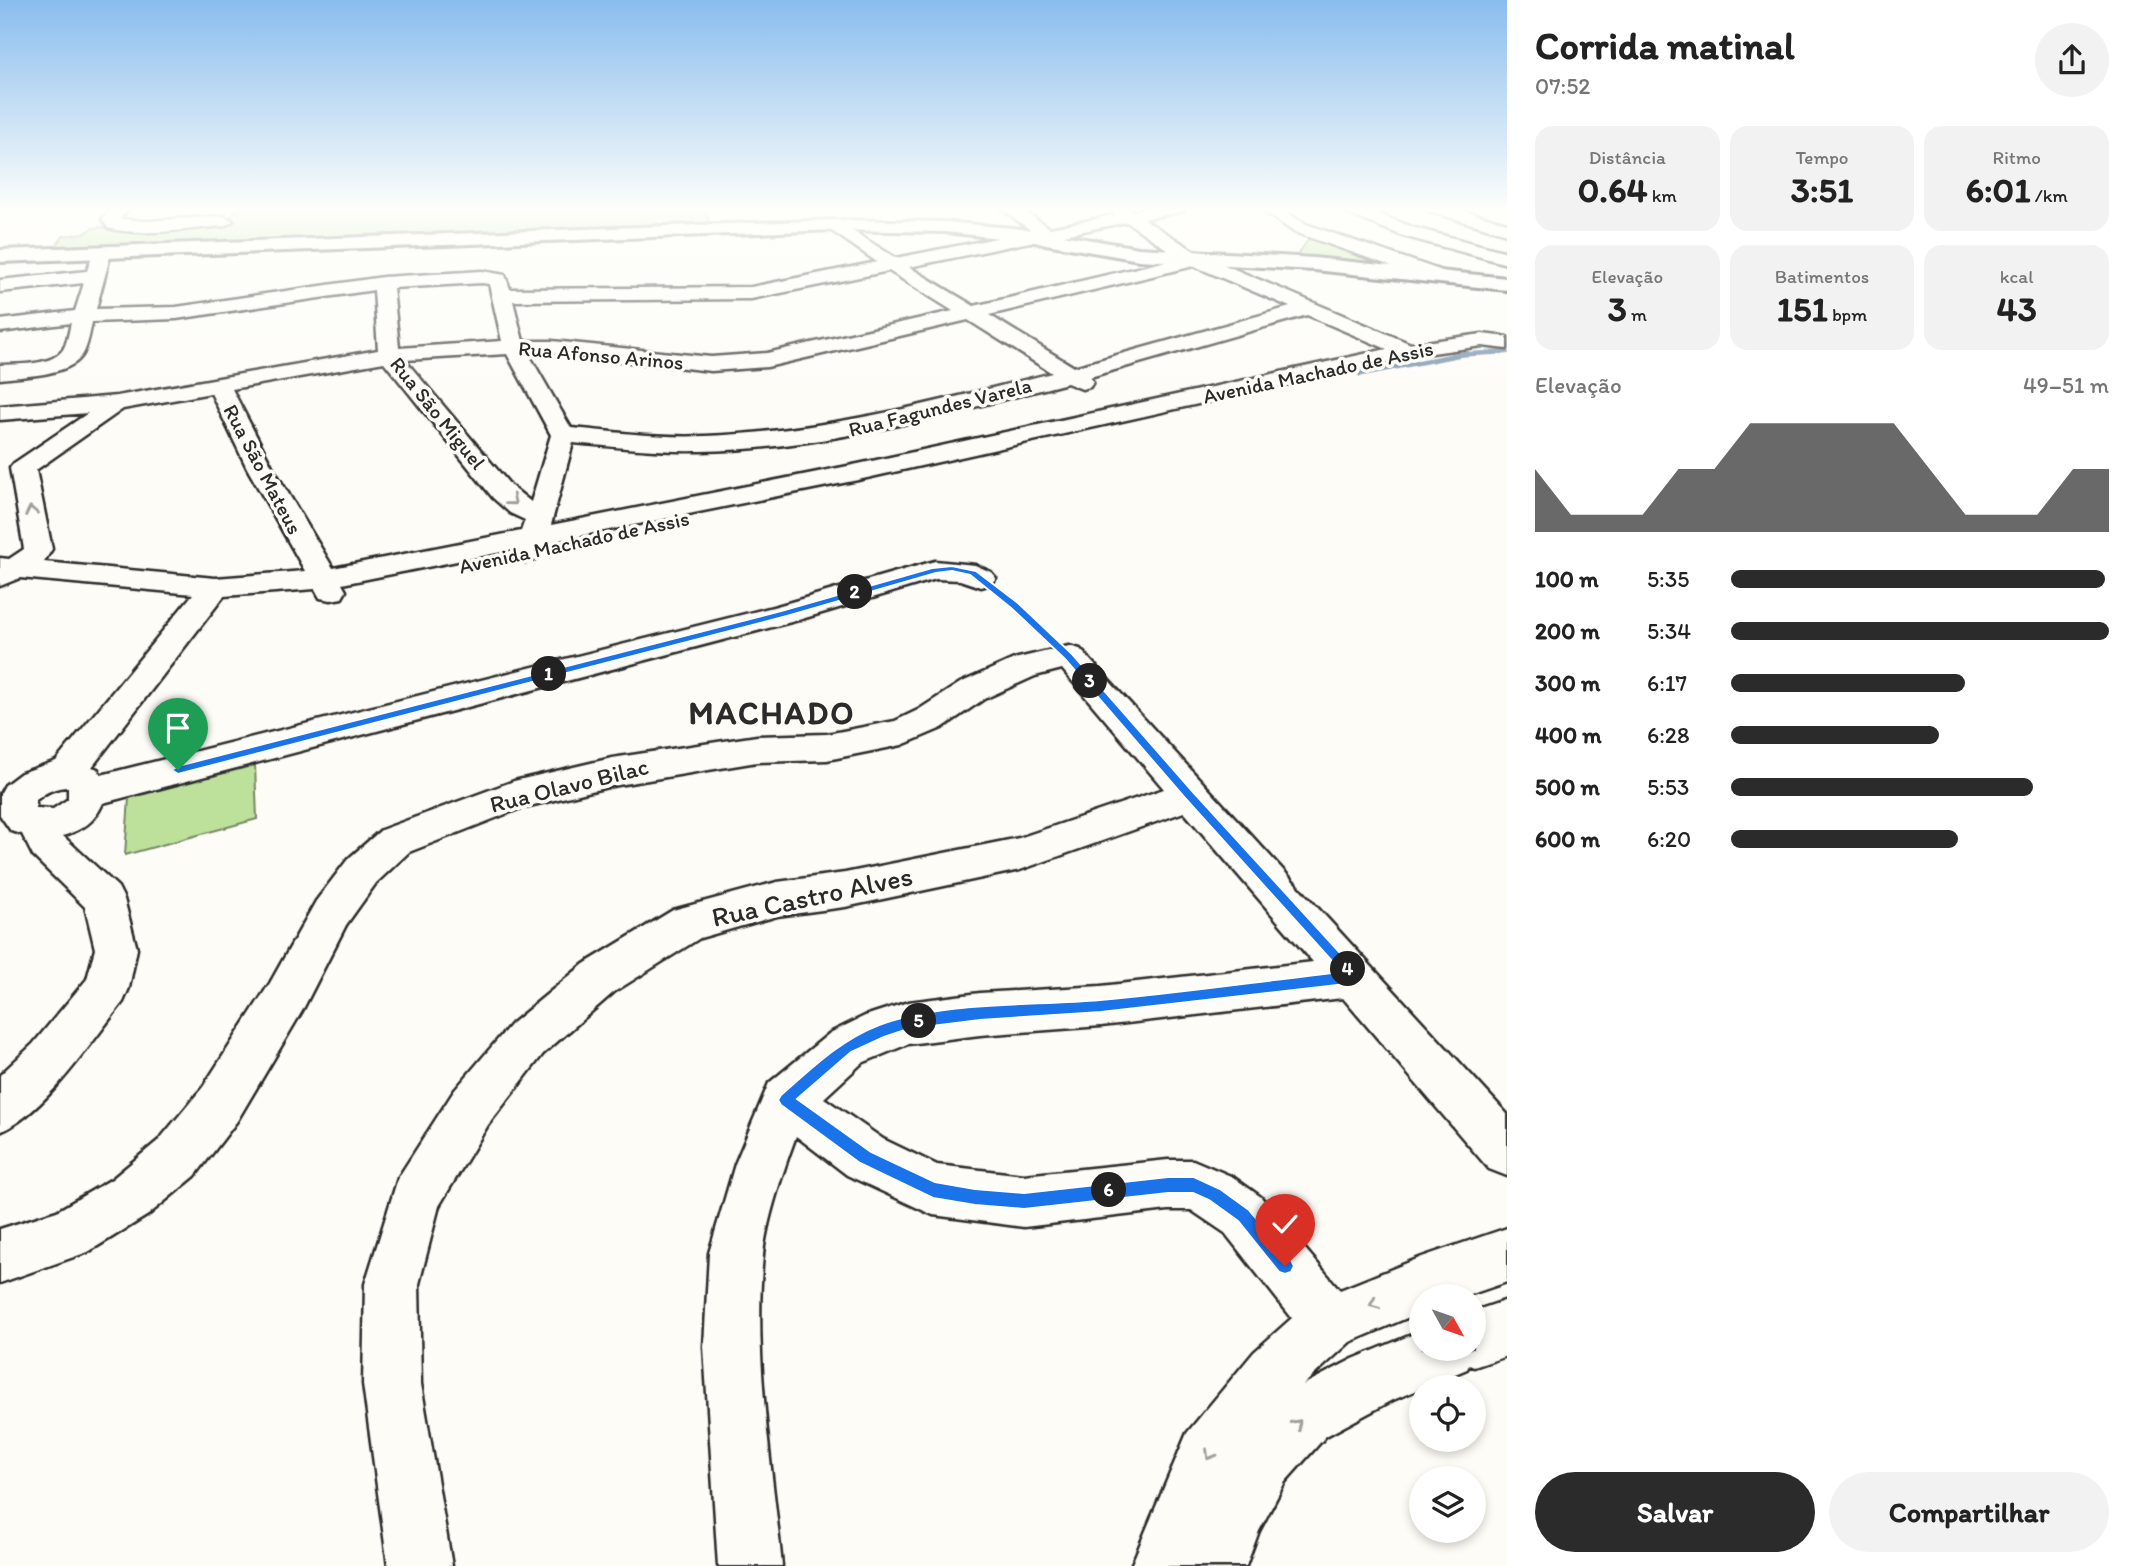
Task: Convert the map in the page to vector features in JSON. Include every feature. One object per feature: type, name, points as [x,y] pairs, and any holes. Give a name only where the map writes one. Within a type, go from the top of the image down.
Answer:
[{"type":"main road","points":[[1470,280],[1507,284]]},
{"type":"street","points":[[0,286],[57,280]]},
{"type":"street","points":[[0,372],[47,366],[63,361],[73,353],[81,316],[94,280]]},
{"type":"street","points":[[0,326],[81,316],[140,316],[223,307],[383,284],[733,294],[810,280]]},
{"type":"street","points":[[917,280],[1136,417]]},
{"type":"street","name":"Rua Afonso Arinos","points":[[0,413],[117,403],[390,355],[552,347],[711,364],[741,363],[789,356],[1117,280]]},
{"type":"street","points":[[1244,280],[1409,351]]},
{"type":"street","name":"Rua São Miguel","points":[[383,284],[390,355],[502,492],[520,507],[532,535]]},
{"type":"street","points":[[498,287],[514,347],[563,435],[532,535]]},
{"type":"street","name":"Rua Fagundes Varela","points":[[563,435],[718,444],[820,434],[888,422],[1070,375],[1212,338],[1308,307]]},
{"type":"street","name":"Avenida Machado de Assis","points":[[4,574],[208,596],[328,585],[532,535],[1136,417],[1409,351],[1482,341],[1507,343]]},
{"type":"street","name":"Avenida Machado de Assis","points":[[1448,367],[1468,362],[1507,360]]},
{"type":"street","name":"Rua São Mateus","points":[[218,384],[260,468],[328,585]]},
{"type":"street","name":"Avenida Machado de Assis","points":[[1136,417],[1329,390]]},
{"type":"street","points":[[4,574],[34,556],[38,549],[11,468],[117,403]]},
{"type":"street","points":[[264,585],[307,553]]},
{"type":"street","points":[[34,798],[784,614],[935,570],[965,571],[981,578]]},
{"type":"street","name":"Avenida Machado de Assis","points":[[208,596],[264,585],[328,585]]},
{"type":"street","points":[[34,798],[208,596]]},
{"type":"street","points":[[1069,657],[1507,1151]]},
{"type":"street","name":"Rua Olavo Bilac","points":[[0,1256],[69,1233],[130,1197],[177,1158],[220,1104],[286,997],[331,912],[362,871],[395,841],[514,794],[612,772],[757,749],[827,747],[902,732],[930,719],[972,691],[1026,667],[1069,657]]},
{"type":"street","name":"Rua Castro Alves","points":[[420,1566],[392,1384],[392,1284],[416,1196],[471,1108],[527,1039],[599,978],[688,923],[777,899],[845,890],[1020,853],[1189,795]]},
{"type":"street","points":[[0,1108],[49,1060],[107,988],[116,949],[104,899],[47,845],[34,798]]},
{"type":"street","points":[[750,1566],[732,1347],[736,1254],[760,1164],[786,1100],[846,1048],[881,1031],[908,1023],[980,1014],[1101,1006],[1355,977]]},
{"type":"street","points":[[786,1100],[865,1157],[933,1190],[1024,1201],[1168,1185],[1194,1185],[1215,1195],[1243,1215],[1330,1322]]},
{"type":"street","points":[[1163,1566],[1208,1454],[1274,1372],[1330,1322],[1422,1284],[1507,1255]]},
{"type":"street","points":[[1486,1335],[1507,1328]]},
{"type":"street","points":[[1214,1566],[1233,1515],[1264,1461],[1305,1415],[1373,1379],[1415,1362]]},
{"type":"path","points":[[981,578],[1069,657]]},
{"type":"green space","points":[[255,765],[257,819],[125,855],[129,798]]},
{"type":"waterway","points":[[1459,355],[1507,352]]},
{"type":"waterway","points":[[1459,355],[1467,353]]},
{"type":"waterway","points":[[1452,355],[1459,355]]},
{"type":"waterway","points":[[1360,374],[1459,355]]},
{"type":"district","name":"MACHADO","points":[[772,713]]},
{"type":"route","points":[[178,770],[784,614],[935,570],[952,569],[973,573],[1014,606],[1069,657],[1189,795],[1355,977],[1101,1006],[980,1014],[908,1023],[881,1031],[846,1048],[786,1100],[865,1157],[933,1190],[1024,1201],[1079,1193],[1194,1185],[1215,1195],[1243,1215],[1285,1266]]}]
